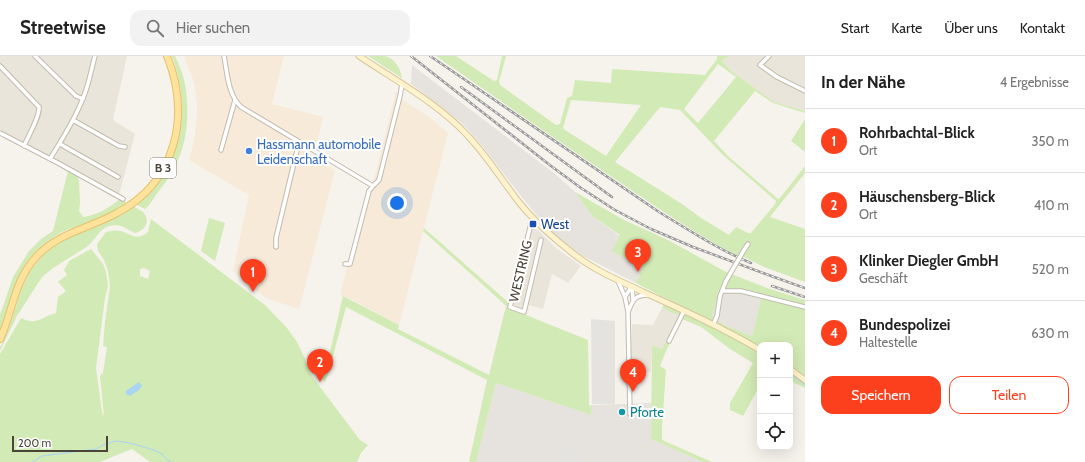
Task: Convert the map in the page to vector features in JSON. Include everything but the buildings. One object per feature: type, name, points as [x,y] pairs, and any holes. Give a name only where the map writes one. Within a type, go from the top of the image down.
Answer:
[{"type":"main road","name":"B 3","points":[[0,338],[7,322],[20,282],[30,265],[38,256],[46,248],[65,236],[118,213],[134,202],[156,180],[169,156],[174,142],[179,113],[177,88],[167,56]]},
{"type":"main road","points":[[359,56],[450,118],[488,159],[518,201],[534,220],[555,240],[580,259],[618,280],[707,322],[757,348]]},
{"type":"main road","points":[[793,371],[805,380]]},
{"type":"street","points":[[35,56],[76,96],[83,99]]},
{"type":"street","points":[[50,159],[60,144],[83,99],[95,56]]},
{"type":"street","points":[[224,56],[231,90],[235,100],[241,107],[372,186]]},
{"type":"street","points":[[769,56],[760,65],[777,77],[805,91]]},
{"type":"street","points":[[0,66],[40,109],[24,146]]},
{"type":"street","points":[[345,264],[350,264],[369,191],[379,180],[402,84]]},
{"type":"street","points":[[221,150],[235,100]]},
{"type":"street","points":[[73,120],[119,146],[125,147]]},
{"type":"street","points":[[0,133],[123,199]]},
{"type":"street","points":[[276,247],[276,238],[299,142]]},
{"type":"street","points":[[60,144],[118,177]]},
{"type":"street","name":"WESTRING","points":[[534,220],[531,224],[510,307],[524,312],[541,240]]},
{"type":"street","points":[[713,325],[717,316],[720,296],[726,282],[748,244]]},
{"type":"street","points":[[618,280],[625,297],[628,312],[630,414]]},
{"type":"street","points":[[625,297],[632,287]]},
{"type":"street","points":[[628,312],[633,300],[632,287]]},
{"type":"street","points":[[722,292],[741,291],[805,307]]},
{"type":"street","points":[[633,300],[638,296],[650,295]]},
{"type":"street","points":[[668,341],[684,311]]},
{"type":"shaded area","points":[[0,56],[127,56],[113,120],[135,134],[119,195],[116,199],[59,165],[0,135]]},
{"type":"shaded area","points":[[184,56],[284,56],[272,104],[323,117],[316,148],[306,141],[301,148],[335,171],[299,309],[266,298],[233,271],[249,195],[189,160],[194,141],[197,103],[194,82]]},
{"type":"shaded area","points":[[730,56],[805,56],[805,111],[774,102],[730,70],[722,60]]},
{"type":"shaded area","points":[[412,65],[555,174],[575,192],[592,216],[620,236],[643,268],[636,283],[581,255],[556,236],[539,218],[480,143],[463,124],[411,84]]},
{"type":"shaded area","points":[[396,91],[403,100],[429,117],[448,133],[399,325],[351,299],[340,295],[367,189],[373,183]]},
{"type":"shaded area","points":[[528,226],[538,230],[556,248],[581,266],[568,283],[552,274],[543,309],[529,305],[526,315],[506,307],[509,303]]},
{"type":"shaded area","points":[[719,291],[726,293],[740,293],[761,299],[752,336],[722,324],[712,316]]},
{"type":"shaded area","points":[[662,308],[680,316],[662,350],[652,345],[651,372],[630,372],[632,324],[653,325]]},
{"type":"shaded area","points":[[591,319],[615,321],[615,404],[592,404]]},
{"type":"shaded area","points":[[496,383],[591,415],[592,405],[651,403],[651,439],[703,462],[476,462]]},
{"type":"shaded area","points":[[559,445],[586,451],[583,462],[555,462]]},
{"type":"green space","points":[[172,56],[175,56],[185,84],[187,103],[186,132],[182,149],[175,166],[150,204],[145,209],[135,204],[154,187],[162,175],[169,163],[179,136],[182,103],[178,76]]},
{"type":"green space","points":[[368,56],[388,57],[399,67],[402,78]]},
{"type":"green space","points":[[436,56],[456,56],[494,81],[497,80],[502,56],[506,56],[499,82],[500,85],[556,125],[560,124],[567,98],[572,96],[575,80],[611,83],[612,69],[705,75],[717,59],[717,56],[730,56],[722,60],[730,70],[774,102],[805,111],[805,113],[773,103],[755,91],[714,141],[729,157],[778,199],[805,166],[805,173],[770,217],[805,229],[805,282],[764,267],[742,256],[736,255],[672,218]],"holes":[[[718,64],[736,77],[698,123],[684,109]],[[571,100],[641,105],[606,156],[563,128]],[[660,107],[680,110],[723,155],[776,201],[751,233],[736,227],[729,235],[615,162]]]},
{"type":"green space","points":[[805,119],[805,152],[791,141]]},
{"type":"green space","points":[[68,171],[77,176],[79,180],[79,211],[83,217],[94,215],[103,211],[120,199],[126,202],[126,204],[100,218],[62,232],[50,239],[34,253],[25,264],[18,277],[0,330],[0,315],[13,277],[29,251],[41,239],[53,231]]},
{"type":"green space","points":[[575,192],[624,220],[668,240],[726,272],[770,289],[805,300],[805,388],[793,382],[793,342],[757,342],[757,390],[743,416],[730,410],[730,403],[753,363],[730,349],[701,327],[682,319],[660,366],[666,370],[662,440],[712,462],[703,462],[651,439],[652,345],[662,349],[680,316],[662,308],[667,299],[636,283],[643,268],[612,251],[620,235],[592,216]],"holes":[[[719,291],[726,293],[740,293],[761,299],[752,336],[722,324],[712,316]]]},
{"type":"green space","points":[[133,206],[143,212],[146,216],[146,226],[135,233],[121,226],[109,226],[101,231],[88,246],[53,268],[42,277],[17,316],[0,351],[0,347],[12,319],[21,289],[29,273],[43,255],[60,241],[82,230],[113,218]]},
{"type":"green space","points":[[209,218],[225,223],[215,261],[201,251]]},
{"type":"green space","points":[[151,219],[265,305],[287,328],[297,342],[314,379],[360,440],[368,445],[361,453],[357,462],[150,462],[132,449],[100,462],[0,462],[0,354],[21,318],[35,321],[56,313],[58,297],[66,291],[58,282],[67,275],[64,270],[69,261],[91,249],[103,264],[108,286],[105,298],[96,368],[102,412],[104,416],[100,376],[103,373],[107,347],[103,346],[110,286],[108,271],[104,260],[98,251],[97,244],[106,232],[118,231],[137,237],[148,232]],"holes":[[[144,268],[150,271],[148,279],[140,276],[140,269]]]},
{"type":"green space","points":[[424,228],[509,303],[506,307],[588,340],[589,406],[592,405],[591,415],[496,383],[476,462],[469,462],[487,380],[346,307],[328,375],[325,382],[322,379],[325,373],[343,296],[399,325],[398,329],[489,375],[506,306],[423,231]]},
{"type":"water","points":[[139,382],[142,386],[139,390],[130,396],[126,394],[126,391]]},
{"type":"waterway","points":[[793,376],[805,385]]},
{"type":"waterway","points":[[32,462],[42,456],[96,449],[105,444],[116,441],[130,443],[154,450],[162,454],[171,462]]},
{"type":"railway","points":[[411,56],[551,166],[615,210],[651,229],[693,247],[805,288]]},
{"type":"railway","points":[[430,56],[659,212],[716,246],[751,263]]},
{"type":"railway","points":[[461,87],[612,197]]},
{"type":"railway","points":[[772,286],[805,297]]},
{"type":"place","name":"Hassmann automobile Leidenschaft","points":[[249,151]]},
{"type":"place","name":"West","points":[[533,224]]},
{"type":"place","name":"Klinker Diegler GmbH","points":[[638,272]]},
{"type":"place","name":"Rohrbachtal-Blick","points":[[253,292]]},
{"type":"place","name":"Häuschensberg-Blick","points":[[320,382]]},
{"type":"place","name":"Bundespolizei","points":[[633,392]]},
{"type":"place","name":"Pforte","points":[[622,412]]}]
